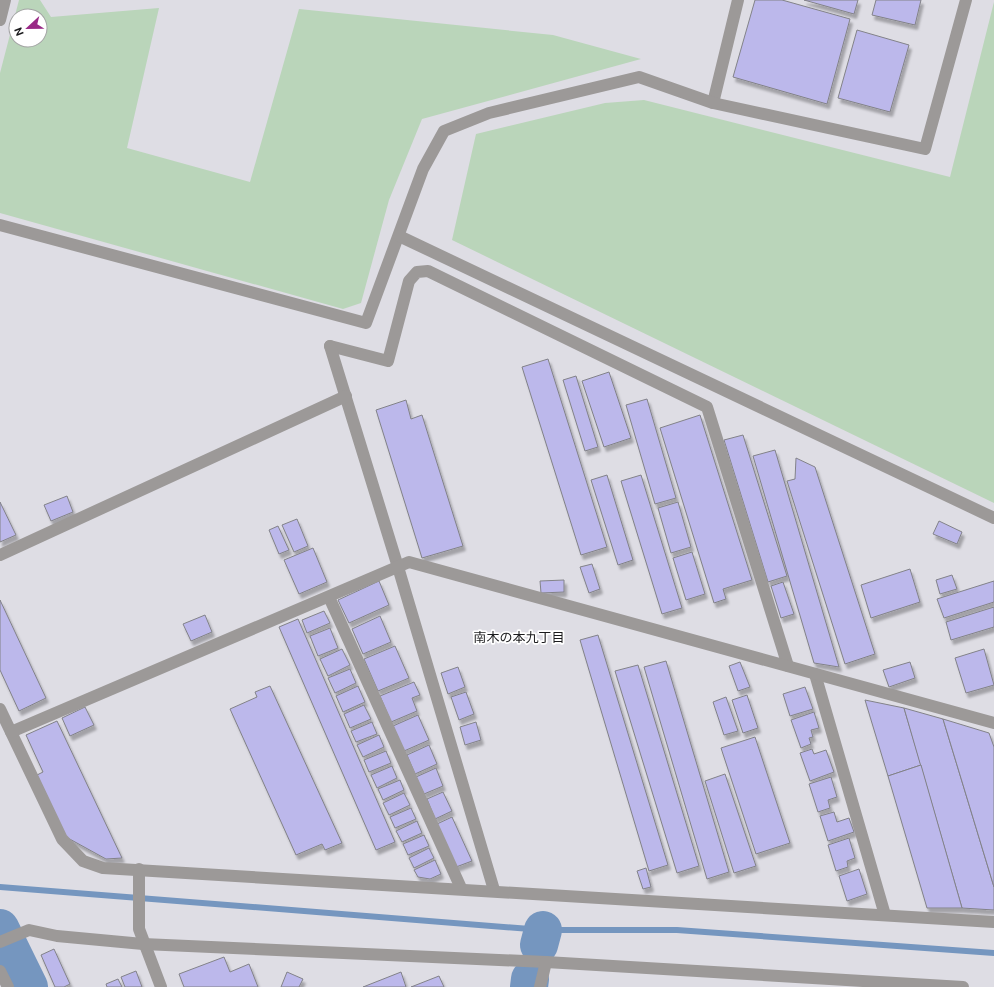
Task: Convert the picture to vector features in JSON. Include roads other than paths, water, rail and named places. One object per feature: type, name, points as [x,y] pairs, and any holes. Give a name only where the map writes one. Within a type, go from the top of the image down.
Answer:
[{"type":"street","points":[[0,20],[5,0]]},
{"type":"street","points":[[713,103],[738,0]]},
{"type":"street","points":[[0,225],[366,323],[423,169],[444,131],[489,113],[639,77],[713,103],[925,149],[966,0]]},
{"type":"street","points":[[399,236],[994,518]]},
{"type":"street","points":[[494,890],[398,567],[330,346],[388,361],[409,280],[417,272],[428,271],[707,407],[788,666]]},
{"type":"street","points":[[0,556],[346,396]]},
{"type":"street","points":[[11,732],[409,562],[994,723]]},
{"type":"street","points":[[329,596],[461,888]]},
{"type":"street","points":[[816,674],[885,915]]},
{"type":"street","points":[[0,709],[62,839],[83,860],[103,868],[461,888],[994,922]]},
{"type":"street","points":[[139,869],[138,929],[161,987]]},
{"type":"street","points":[[0,942],[29,930],[57,936],[143,944],[546,962],[768,981],[963,987]]},
{"type":"street","points":[[540,987],[546,962]]},
{"type":"street","points":[[0,971],[8,987]]},
{"type":"waterway","points":[[0,887],[543,930],[677,930],[994,953]]},
{"type":"waterway","points":[[0,928],[29,987]]},
{"type":"waterway","points":[[539,945],[543,930]]},
{"type":"waterway","points":[[529,987],[530,979]]},
{"type":"district","name":"南木の本九丁目","points":[[519,637]]}]
